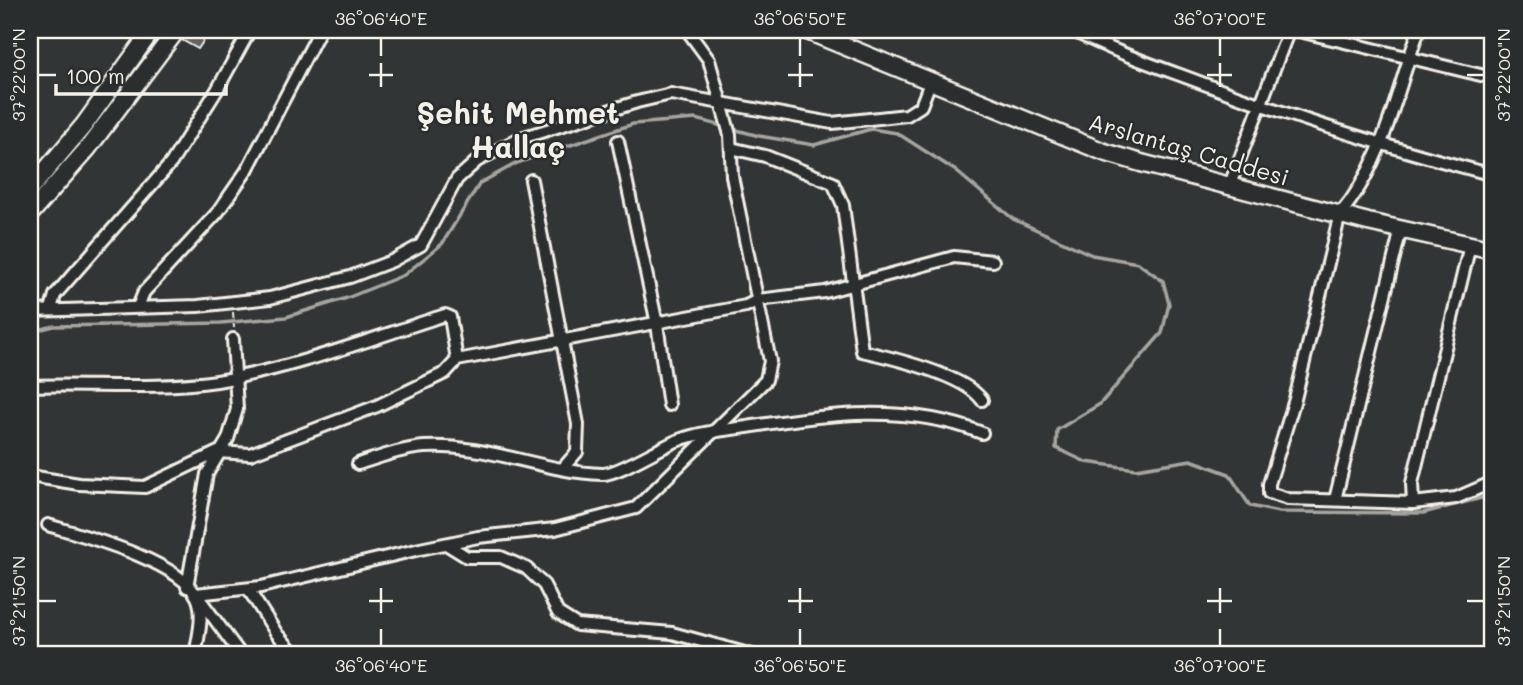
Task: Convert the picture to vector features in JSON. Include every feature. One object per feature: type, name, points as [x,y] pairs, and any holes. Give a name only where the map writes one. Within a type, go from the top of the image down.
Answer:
[{"type":"main road","points":[[30,189],[91,115],[152,30]]},
{"type":"main road","points":[[160,30],[167,33],[176,30]]},
{"type":"main road","points":[[30,214],[88,148],[176,30]]},
{"type":"main road","name":"Arslantaş Caddesi","points":[[805,30],[831,34],[932,80],[1104,152],[1229,187],[1493,250]]},
{"type":"street","points":[[51,309],[55,295],[171,163],[250,30]]},
{"type":"street","points":[[138,307],[144,292],[218,212],[247,170],[320,30]]},
{"type":"street","points":[[192,591],[248,589],[446,544],[555,529],[636,508],[717,432],[766,380],[770,361],[732,176],[730,135],[709,60],[687,30]]},
{"type":"street","points":[[1071,30],[1101,45],[1260,105],[1380,145],[1493,175]]},
{"type":"street","points":[[1229,187],[1289,30]]},
{"type":"street","points":[[1295,30],[1493,78]]},
{"type":"street","points":[[1419,30],[1380,145],[1354,197],[1340,214],[1295,399],[1269,484],[1269,493],[1288,499],[1413,503],[1456,498],[1493,482]]},
{"type":"street","points":[[30,311],[198,306],[270,298],[350,277],[392,261],[421,245],[457,179],[477,161],[518,139],[671,94],[721,106],[832,123],[907,115],[921,106],[932,80]]},
{"type":"street","points":[[618,141],[657,324],[669,405]]},
{"type":"street","points":[[731,148],[765,156],[833,183],[843,205],[862,351],[926,370],[974,389],[982,400]]},
{"type":"street","points":[[531,180],[559,339],[578,424],[577,452],[563,468]]},
{"type":"street","points":[[1335,500],[1401,229]]},
{"type":"street","points":[[1413,503],[1412,483],[1470,245]]},
{"type":"street","points":[[30,476],[79,484],[145,487],[218,452],[250,454],[310,432],[445,373],[457,360],[559,339],[657,324],[746,306],[758,300],[825,292],[954,257],[993,261]]},
{"type":"street","points":[[30,386],[76,384],[140,388],[234,377],[292,365],[444,315],[450,317],[457,360]]},
{"type":"street","points":[[195,655],[201,611],[192,591],[207,474],[228,439],[237,409],[233,339]]},
{"type":"street","points":[[358,464],[399,451],[427,447],[468,451],[606,475],[681,439],[860,413],[903,413],[953,422],[982,433]]},
{"type":"street","points":[[48,525],[135,551],[192,591],[241,655]]},
{"type":"street","points":[[446,544],[467,557],[500,557],[526,568],[544,585],[558,613],[577,625],[671,634],[718,650],[752,655]]},
{"type":"street","points":[[248,589],[277,634],[296,655]]},
{"type":"street","points":[[696,655],[718,650]]},
{"type":"shaded area","points":[[155,40],[157,41],[71,156],[30,204],[30,198]]},
{"type":"building","points":[[186,30],[198,30],[208,34],[198,49],[182,40]]},
{"type":"waterway","points":[[30,332],[54,326],[221,323],[286,317],[347,298],[404,275],[442,244],[480,183],[517,163],[633,124],[696,119],[759,136],[814,145],[871,129],[897,133],[956,171],[1013,219],[1092,255],[1138,263],[1163,281],[1169,304],[1162,333],[1100,404],[1057,430],[1056,448],[1086,462],[1136,469],[1191,460],[1229,474],[1250,506],[1279,512],[1423,513],[1493,495]]},
{"type":"district","name":"Şehit Mehmet Hallaç","points":[[518,129]]}]
